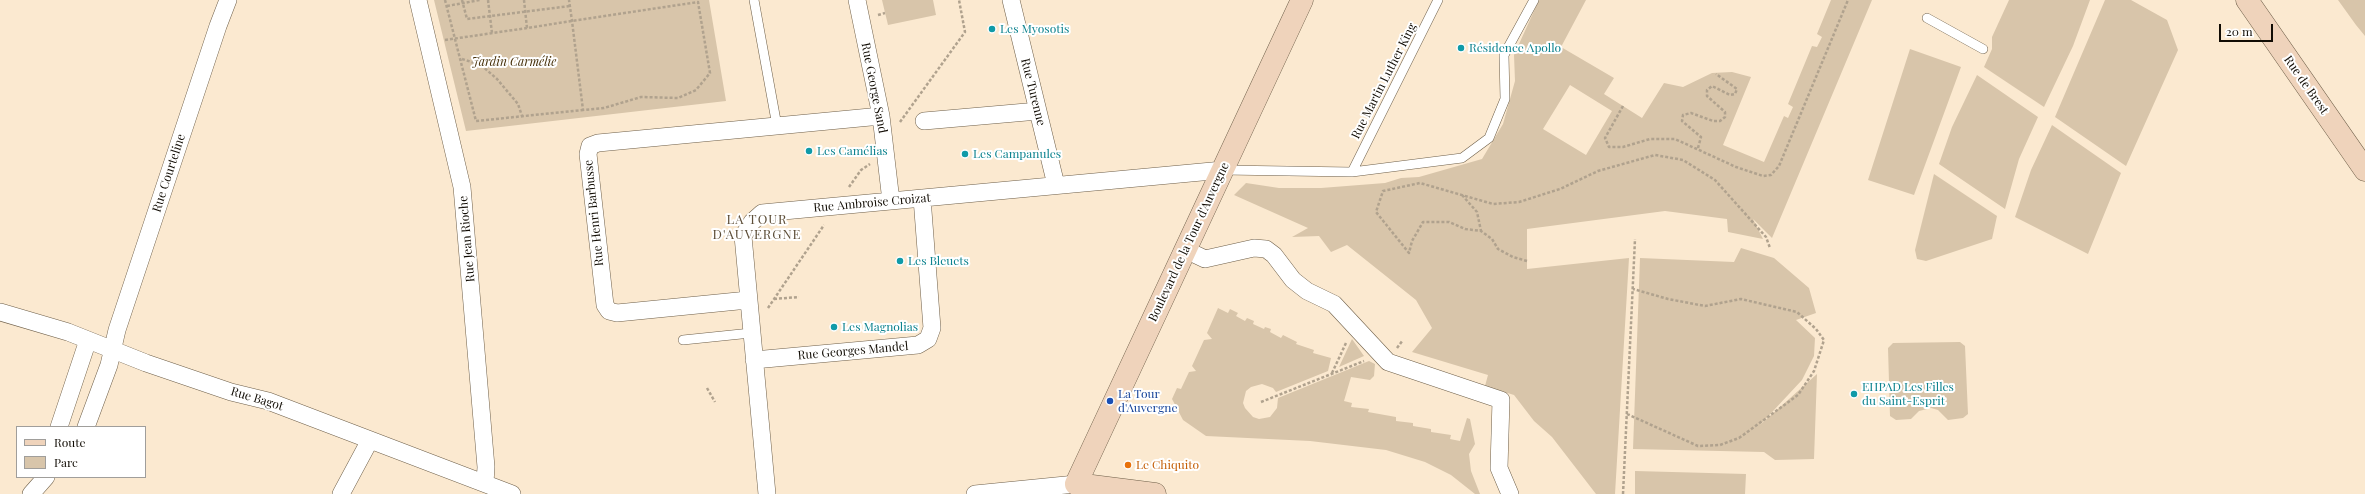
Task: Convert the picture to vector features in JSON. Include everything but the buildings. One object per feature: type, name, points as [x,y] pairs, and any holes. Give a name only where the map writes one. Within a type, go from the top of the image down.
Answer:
[{"type":"street","name":"Rue Courteline","points":[[86,426],[108,365],[111,348],[213,40],[228,0]]},
{"type":"street","name":"Rue Jean Rioche","points":[[418,0],[462,187],[486,467],[484,483]]},
{"type":"street","name":"Rue George Sand","points":[[857,0],[881,116],[891,201]]},
{"type":"street","name":"Rue Turenne","points":[[1011,0],[1056,185]]},
{"type":"street","name":"Boulevard de la Tour d'Auvergne","points":[[1079,489],[1186,250],[1302,0]]},
{"type":"street","name":"Rue de Brest","points":[[2247,0],[2365,170]]},
{"type":"street","points":[[924,121],[1038,111]]},
{"type":"street","name":"Rue Henri Barbusse","points":[[748,300],[617,313],[609,311],[605,305],[588,154],[590,146],[598,143],[881,116]]},
{"type":"street","name":"Rue Ambroise Croizat","points":[[768,494],[751,333],[743,236],[752,222],[762,213],[1223,170]]},
{"type":"street","name":"Rue Georges Mandel","points":[[754,360],[918,345],[928,339],[932,328],[922,198]]},
{"type":"street","points":[[1186,250],[1205,259],[1254,248],[1266,249],[1274,255],[1293,280],[1307,291],[1334,304],[1384,358],[1501,400],[1499,468],[1510,494]]},
{"type":"street","name":"Rue Bagot","points":[[0,312],[88,340],[146,363],[217,387],[268,401],[512,494]]},
{"type":"street","points":[[59,426],[88,340]]},
{"type":"street","points":[[341,494],[370,440]]},
{"type":"street","points":[[31,494],[44,478]]},
{"type":"street","points":[[975,494],[1079,489],[1155,494]]},
{"type":"lane","points":[[754,0],[777,126]]},
{"type":"lane","name":"Rue Martin Luther King","points":[[1352,172],[1438,0]]},
{"type":"lane","points":[[1223,170],[1352,172],[1462,158],[1489,138],[1505,99],[1504,55],[1534,0]]},
{"type":"lane","points":[[1927,18],[1983,48]]},
{"type":"lane","points":[[683,340],[751,333]]},
{"type":"path","points":[[444,40],[456,38],[526,28],[698,2],[710,73],[696,90],[678,98],[642,97],[604,108],[476,121],[456,38],[445,0]]},
{"type":"path","points":[[447,6],[463,1],[480,0]]},
{"type":"path","points":[[488,0],[492,33]]},
{"type":"path","points":[[524,0],[526,28]]},
{"type":"path","points":[[569,0],[584,110]]},
{"type":"path","points":[[902,119],[965,32],[958,0]]},
{"type":"path","points":[[1623,106],[1605,138],[1609,147],[1623,147],[1650,139],[1675,139],[1751,172],[1763,176],[1771,175],[1779,166],[1848,0]]},
{"type":"path","points":[[463,1],[467,19],[570,6]]},
{"type":"path","points":[[461,59],[481,65],[497,79],[518,104],[522,116]]},
{"type":"path","points":[[1698,148],[1701,137],[1682,121],[1683,115],[1691,113],[1713,121],[1720,121],[1725,117],[1725,112],[1707,96],[1707,90],[1712,86],[1730,95],[1735,94],[1737,89],[1716,74]]},
{"type":"path","points":[[1527,261],[1513,257],[1498,249],[1492,239],[1481,231],[1465,229],[1450,222],[1422,222],[1412,241],[1409,253],[1376,212],[1382,191],[1420,183],[1493,204],[1520,202],[1560,189],[1598,171],[1655,155],[1683,160],[1715,180],[1766,237],[1770,248]]},
{"type":"path","points":[[751,333],[861,170],[874,162]]},
{"type":"path","points":[[1461,195],[1477,212],[1481,231]]},
{"type":"path","points":[[1623,494],[1635,239]]},
{"type":"path","points":[[1627,414],[1698,446],[1720,445],[1739,438],[1798,395],[1814,371],[1824,340],[1816,329],[1797,312],[1741,299],[1705,306],[1668,300],[1633,289]]},
{"type":"path","points":[[774,299],[799,297]]},
{"type":"path","points":[[1332,374],[1354,326]]},
{"type":"path","points":[[1261,402],[1332,374],[1384,358]]},
{"type":"path","points":[[707,388],[715,402]]},
{"type":"green space","name":"Jardin Carmélie","points":[[434,0],[709,0],[726,101],[466,131]]},
{"type":"green space","points":[[882,0],[933,0],[936,15],[888,25]]},
{"type":"green space","points":[[1539,0],[1586,0],[1561,47],[1614,78],[1604,94],[1642,118],[1664,83],[1683,87],[1712,73],[1732,72],[1751,77],[1723,145],[1764,162],[1784,116],[1788,118],[1793,107],[1788,104],[1812,46],[1817,47],[1822,37],[1817,34],[1831,0],[1872,0],[1772,238],[1753,219],[1763,239],[1728,232],[1727,219],[1665,211],[1527,229],[1527,269],[1629,258],[1615,494],[1596,494],[1552,437],[1534,421],[1514,395],[1485,386],[1488,375],[1412,352],[1432,328],[1416,300],[1347,245],[1331,252],[1319,236],[1292,237],[1308,228],[1234,195],[1246,183],[1279,188],[1321,188],[1385,183],[1401,178],[1419,177],[1482,159],[1503,124],[1515,81],[1514,55]],"holes":[[[1570,85],[1612,111],[1586,155],[1543,129]]]},
{"type":"green space","points":[[2009,0],[2090,0],[2073,46],[2044,107],[1984,67],[1992,49],[1992,37]]},
{"type":"green space","points":[[2105,0],[2131,0],[2167,20],[2178,50],[2126,166],[2055,117]]},
{"type":"green space","points":[[2338,0],[2365,0],[2365,36],[2356,25]]},
{"type":"green space","points":[[1910,49],[1961,67],[1914,195],[1868,180]]},
{"type":"green space","points":[[1977,75],[2038,117],[2019,159],[2005,209],[1939,164],[1952,127]]},
{"type":"green space","points":[[2052,125],[2121,173],[2088,254],[2015,217],[2031,170]]},
{"type":"green space","points":[[1934,174],[1997,216],[1992,239],[1926,261],[1917,259],[1915,250]]},
{"type":"green space","points":[[1741,248],[1774,258],[1809,288],[1816,313],[1796,320],[1815,338],[1814,356],[1802,380],[1760,425],[1817,374],[1814,459],[1775,460],[1764,452],[1633,449],[1640,258],[1734,262]]},
{"type":"green space","points":[[1218,308],[1228,313],[1230,309],[1238,313],[1236,316],[1245,321],[1247,318],[1254,321],[1253,324],[1264,329],[1265,327],[1271,329],[1270,332],[1281,338],[1283,335],[1297,342],[1296,344],[1314,350],[1313,353],[1331,358],[1328,371],[1276,392],[1273,388],[1262,384],[1251,387],[1246,391],[1243,403],[1245,408],[1253,417],[1259,419],[1270,417],[1277,408],[1278,398],[1369,361],[1375,364],[1374,376],[1370,380],[1351,377],[1344,401],[1352,403],[1351,407],[1369,409],[1368,412],[1396,417],[1396,421],[1413,423],[1413,426],[1431,429],[1431,432],[1451,435],[1450,439],[1460,441],[1467,418],[1470,419],[1475,444],[1469,454],[1471,471],[1480,494],[1475,494],[1451,475],[1425,462],[1386,450],[1310,441],[1206,436],[1183,420],[1172,399],[1177,388],[1181,389],[1189,372],[1196,371],[1192,366],[1204,340],[1212,339],[1207,333]]},
{"type":"green space","points":[[1352,339],[1364,356],[1339,367]]},
{"type":"green space","points":[[1960,342],[1965,346],[1968,414],[1963,418],[1948,420],[1938,410],[1931,408],[1919,411],[1911,419],[1896,420],[1890,416],[1888,348],[1893,343]]},
{"type":"green space","points":[[1635,471],[1746,474],[1745,494],[1635,494]]},
{"type":"place","name":"Les Myosotis","points":[[992,29]]},
{"type":"place","name":"Résidence Apollo","points":[[1461,48]]},
{"type":"place","name":"Les Camélias","points":[[809,151]]},
{"type":"place","name":"Les Campanules","points":[[965,154]]},
{"type":"place","name":"Les Bleuets","points":[[900,261]]},
{"type":"place","name":"Les Magnolias","points":[[834,327]]},
{"type":"place","name":"EHPAD Les Filles du Saint-Esprit","points":[[1854,394]]},
{"type":"place","name":"La Tour d'Auvergne","points":[[1110,401]]},
{"type":"place","name":"Le Chiquito","points":[[1128,465]]},
{"type":"district","name":"LA TOUR D'AUVERGNE","points":[[757,228]]}]
